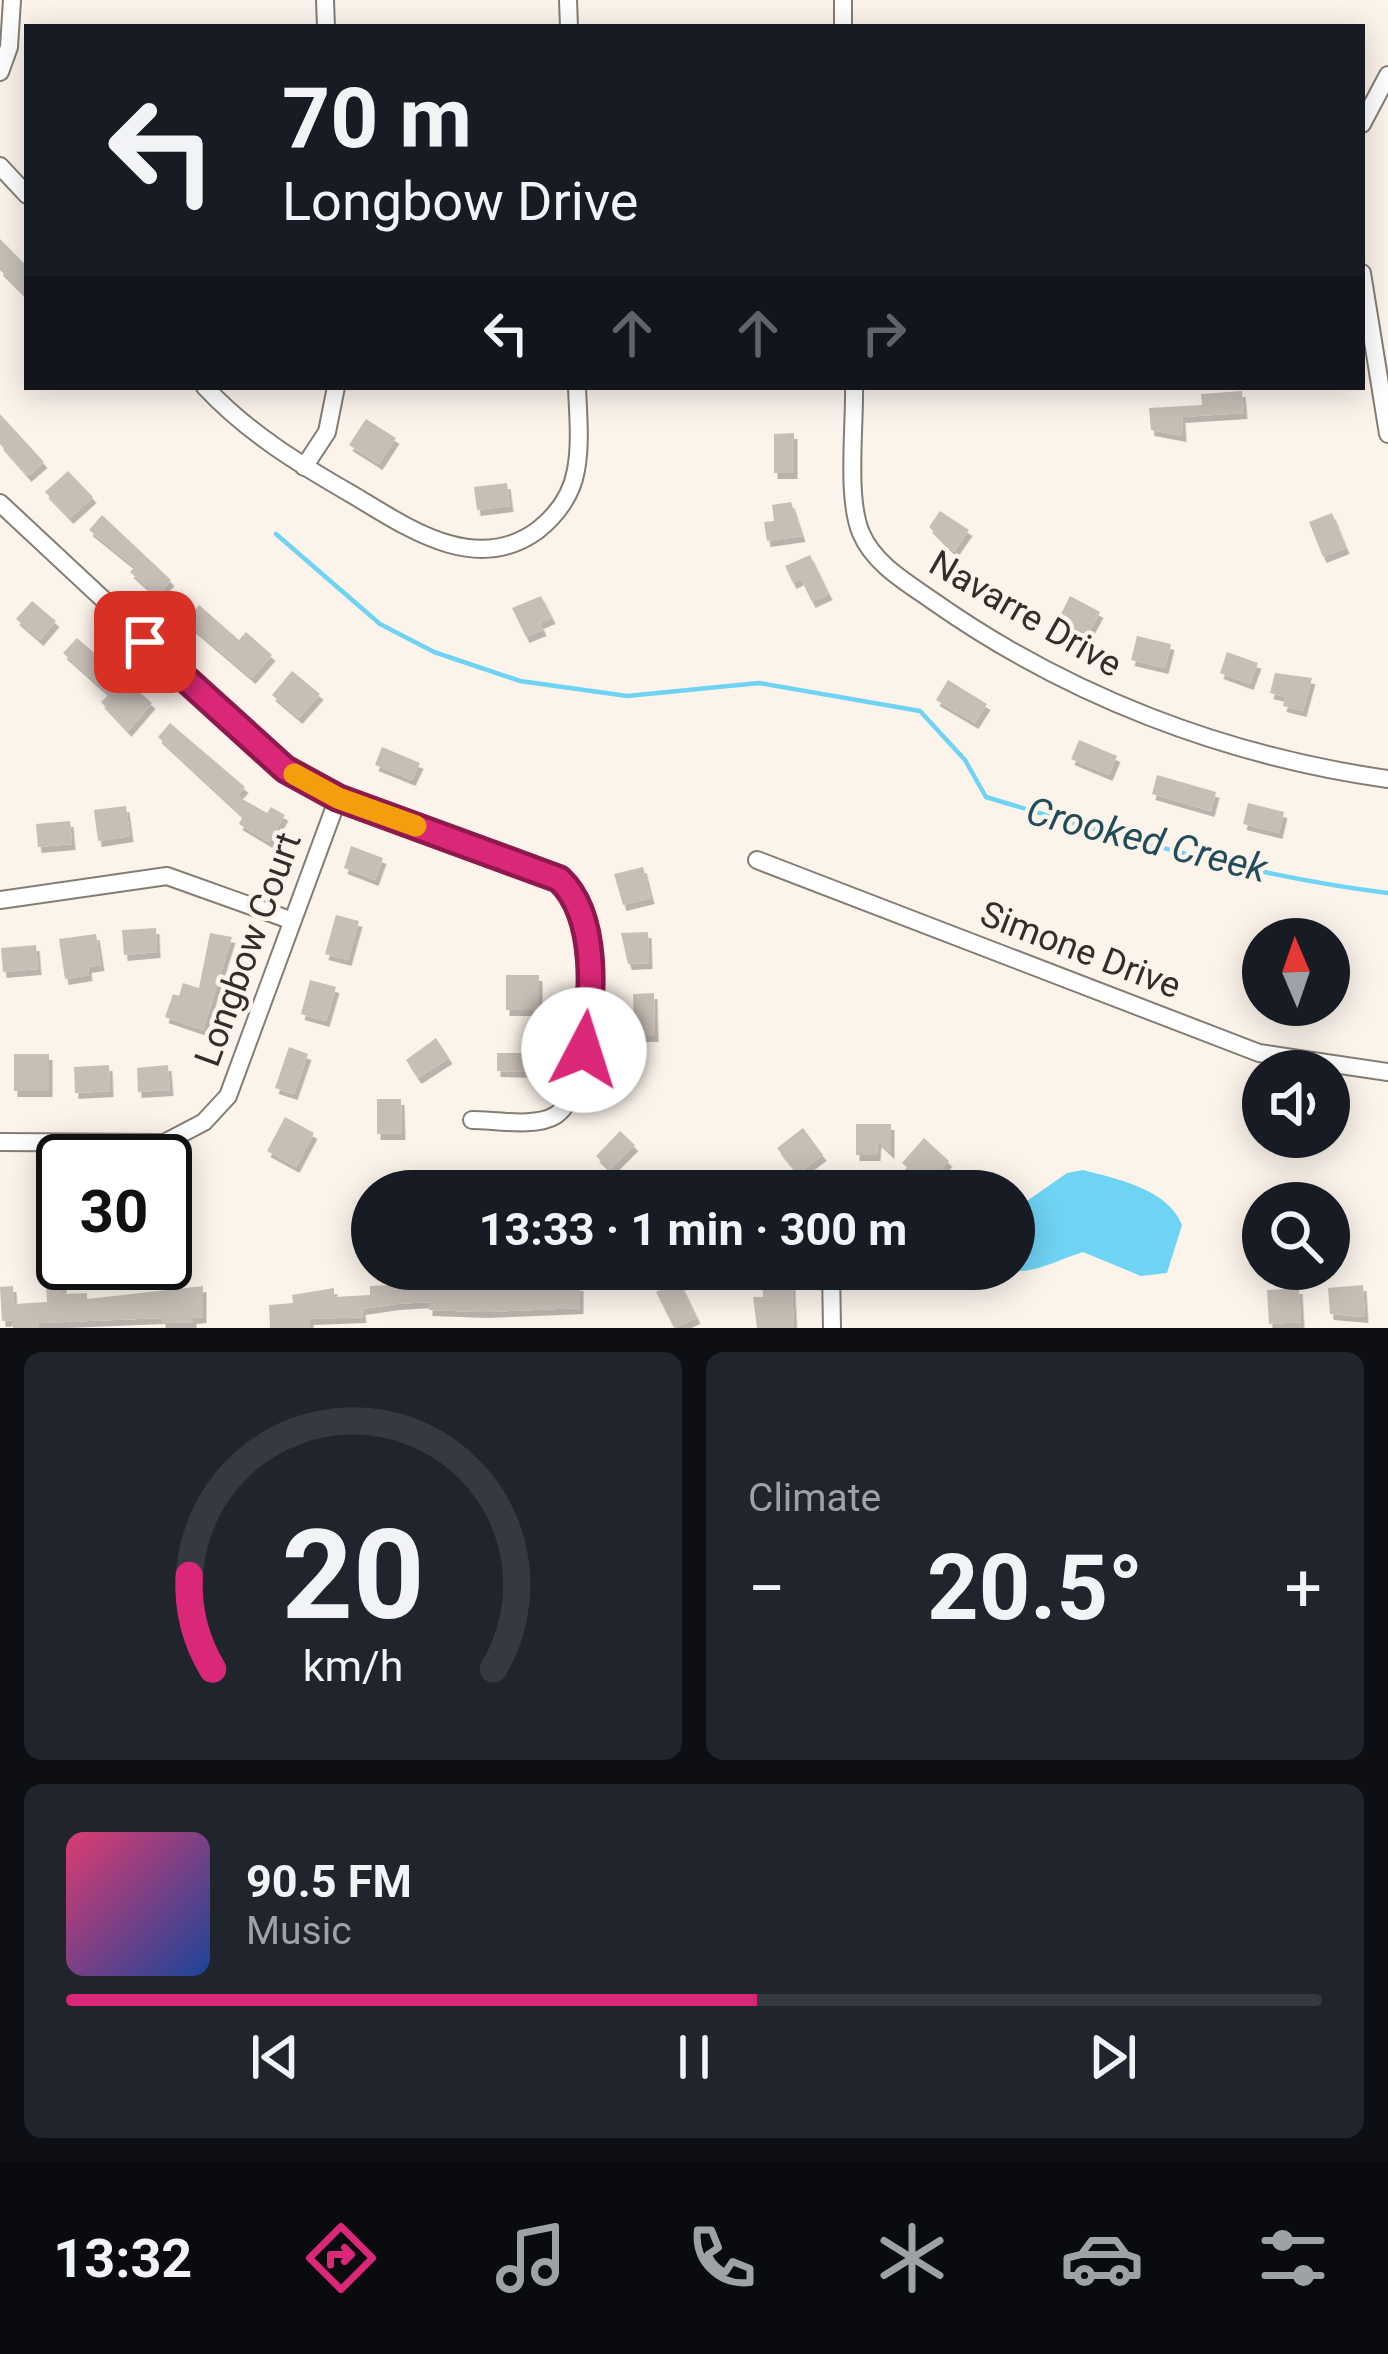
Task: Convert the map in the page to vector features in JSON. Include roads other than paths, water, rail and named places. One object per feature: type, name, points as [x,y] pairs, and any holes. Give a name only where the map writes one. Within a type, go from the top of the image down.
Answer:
[{"type":"street","points":[[0,72],[9,47],[12,0]]},
{"type":"street","points":[[1365,118],[1388,75]]},
{"type":"street","points":[[0,166],[24,192]]},
{"type":"street","points":[[1366,321],[1388,434]]},
{"type":"street","points":[[208,390],[254,433],[304,467],[420,534],[455,547],[521,542],[555,516],[575,477],[577,390]]},
{"type":"street","points":[[304,467],[328,432],[335,390]]},
{"type":"street","name":"Navarre Drive","points":[[854,390],[856,514],[862,536],[887,569],[961,621],[1118,705],[1223,743],[1388,779]]},
{"type":"street","points":[[0,503],[285,769],[338,798],[559,879],[582,910],[588,1024],[570,1097],[555,1115],[538,1120],[472,1120]]},
{"type":"street","name":"Longbow Court","points":[[0,1142],[164,1143],[204,1122],[228,1096],[338,798]]},
{"type":"street","name":"Simone Drive","points":[[757,860],[1259,1053],[1388,1072]]},
{"type":"street","points":[[0,900],[167,876],[290,920]]},
{"type":"street","points":[[831,1290],[832,1328]]},
{"type":"water","points":[[1083,1170],[1111,1177],[1165,1202],[1182,1225],[1167,1273],[1141,1276],[1083,1252],[1035,1269],[1035,1195],[1067,1173]]},
{"type":"waterway","name":"Crooked Creek","points":[[276,534],[380,624],[434,652],[520,681],[627,696],[759,683],[920,711],[965,760],[986,797],[1235,866],[1388,893]]}]
